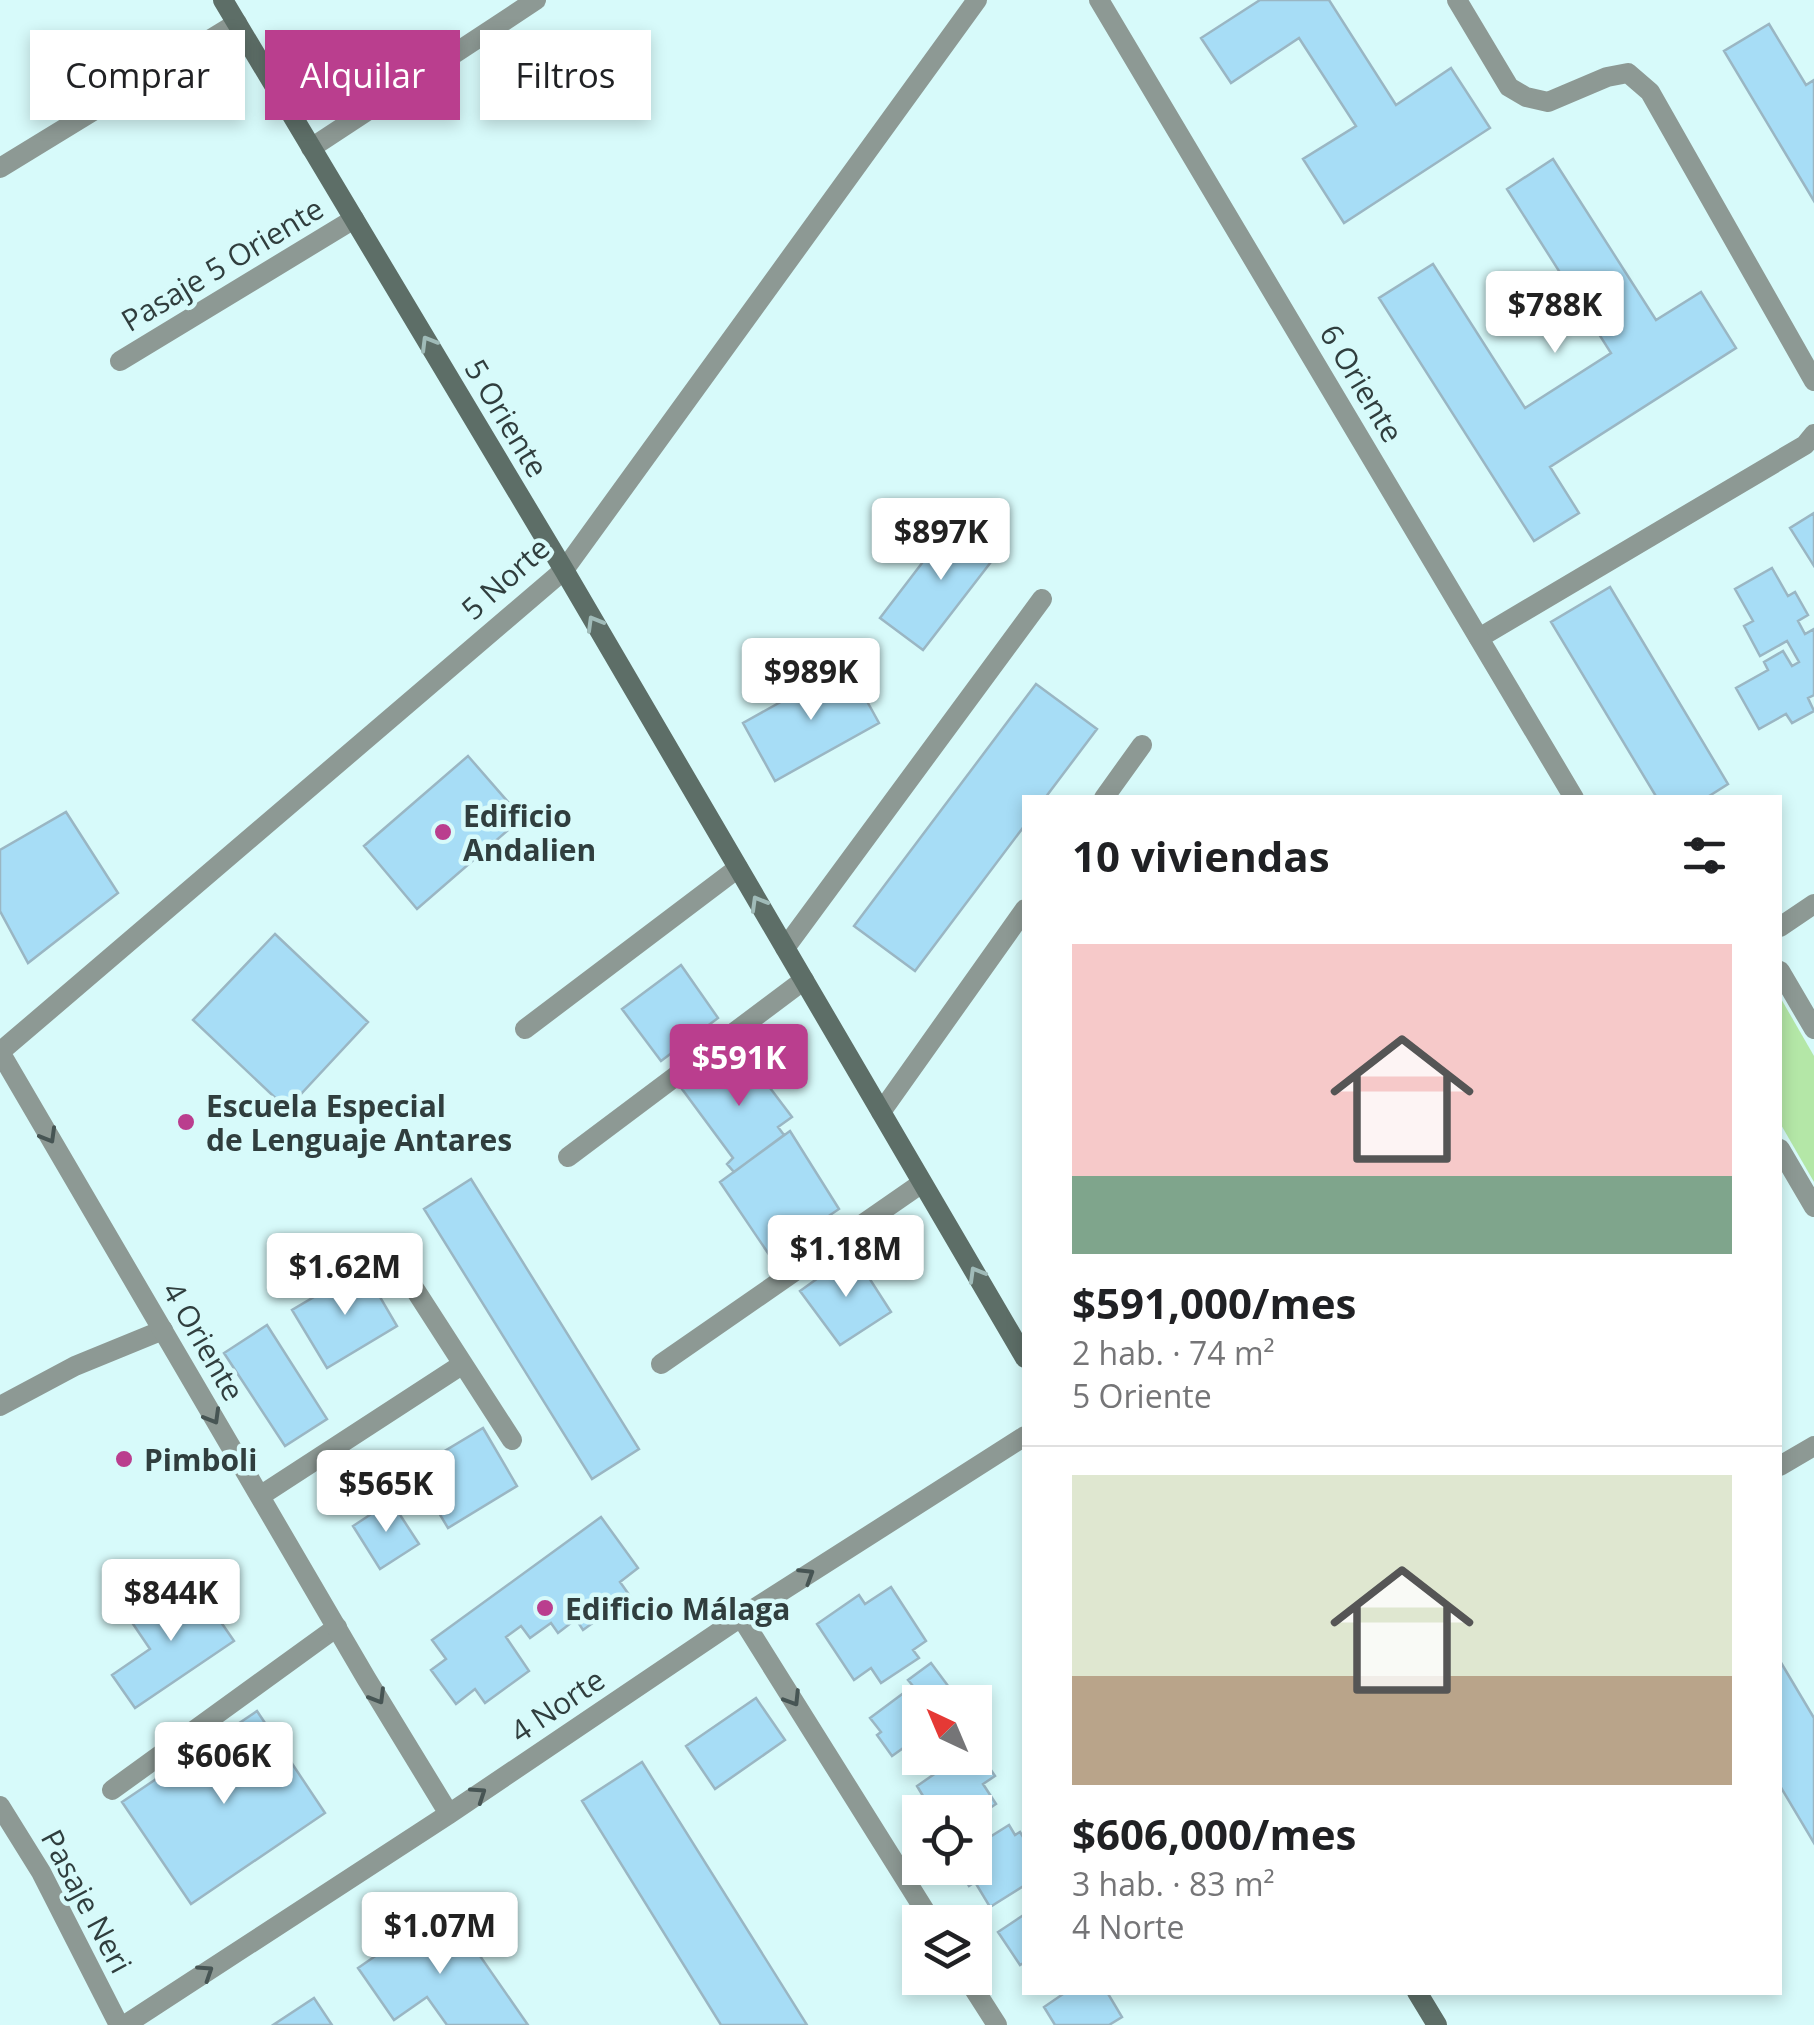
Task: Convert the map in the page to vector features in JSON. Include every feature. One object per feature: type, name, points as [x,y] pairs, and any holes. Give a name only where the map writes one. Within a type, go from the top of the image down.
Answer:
[{"type":"main road","name":"5 Oriente","points":[[224,0],[564,570],[1022,1353]]},
{"type":"main road","points":[[1419,1995],[1437,2025]]},
{"type":"street","points":[[311,148],[536,0]]},
{"type":"street","name":"5 Norte","points":[[0,1052],[564,570],[977,0]]},
{"type":"street","name":"6 Oriente","points":[[1100,0],[1572,795]]},
{"type":"street","points":[[1457,0],[1509,87],[1526,97],[1548,102],[1607,77],[1628,73],[1650,92],[1814,382]]},
{"type":"street","points":[[0,168],[236,23]]},
{"type":"street","name":"Pasaje 5 Oriente","points":[[120,361],[354,219]]},
{"type":"street","points":[[1479,638],[1805,445],[1814,434]]},
{"type":"street","points":[[785,948],[1042,599]]},
{"type":"street","points":[[1106,795],[1142,745]]},
{"type":"street","points":[[524,1029],[738,868]]},
{"type":"street","points":[[1782,927],[1814,904]]},
{"type":"street","points":[[880,1112],[1022,913]]},
{"type":"street","points":[[1782,974],[1814,1029]]},
{"type":"street","points":[[568,1157],[804,980]]},
{"type":"street","name":"4 Oriente","points":[[0,1052],[449,1814]]},
{"type":"street","points":[[1782,1152],[1814,1207]]},
{"type":"street","points":[[661,1364],[922,1183]]},
{"type":"street","points":[[394,1256],[512,1440]]},
{"type":"street","points":[[0,1406],[75,1366],[163,1330]]},
{"type":"street","points":[[260,1496],[463,1364]]},
{"type":"street","name":"4 Norte","points":[[122,2025],[449,1814],[741,1616],[1022,1438]]},
{"type":"street","points":[[1782,1465],[1814,1446]]},
{"type":"street","points":[[741,1616],[921,1905]]},
{"type":"street","points":[[112,1790],[336,1627]]},
{"type":"street","name":"Pasaje Neri","points":[[0,1806],[41,1872],[122,2025]]},
{"type":"street","points":[[977,1995],[996,2025]]},
{"type":"green space","points":[[1782,1000],[1814,1056],[1814,1182],[1782,1126]]},
{"type":"building","points":[[1260,0],[1329,0],[1396,105],[1451,68],[1490,128],[1344,223],[1303,159],[1356,126],[1299,38],[1231,83],[1201,38]]},
{"type":"building","points":[[1769,24],[1806,85],[1814,80],[1814,201],[1724,51]]},
{"type":"building","points":[[1553,159],[1656,320],[1701,292],[1736,348],[1550,467],[1579,513],[1534,541],[1379,298],[1433,264],[1525,408],[1611,353],[1507,189]]},
{"type":"building","points":[[1814,513],[1814,566],[1790,528]]},
{"type":"building","points":[[958,516],[1001,549],[923,650],[880,618]]},
{"type":"building","points":[[1772,568],[1788,596],[1795,592],[1808,615],[1798,621],[1805,634],[1814,629],[1814,695],[1808,698],[1814,711],[1792,723],[1786,714],[1759,729],[1736,688],[1768,670],[1764,662],[1783,651],[1792,666],[1799,662],[1787,641],[1760,656],[1744,626],[1753,621],[1735,589]]},
{"type":"building","points":[[1610,587],[1728,784],[1711,795],[1655,795],[1551,622]]},
{"type":"building","points":[[847,665],[879,723],[775,781],[743,723]]},
{"type":"building","points":[[1036,684],[1097,729],[1047,795],[1022,795],[1022,829],[915,971],[854,926]]},
{"type":"building","name":"Edificio Andalien","points":[[468,756],[522,818],[417,909],[364,846]]},
{"type":"building","points":[[66,812],[118,893],[28,963],[0,911],[0,850]]},
{"type":"building","points":[[275,934],[368,1022],[287,1109],[193,1020]]},
{"type":"building","points":[[681,965],[718,1018],[661,1061],[622,1009]]},
{"type":"building","points":[[745,1055],[792,1117],[778,1127],[784,1135],[734,1172],[727,1164],[733,1158],[682,1089],[726,1060],[731,1066]]},
{"type":"building","points":[[790,1131],[839,1209],[770,1256],[720,1182]]},
{"type":"building","points":[[471,1179],[639,1449],[592,1479],[424,1209]]},
{"type":"building","points":[[853,1253],[891,1312],[840,1345],[800,1291]]},
{"type":"building","points":[[363,1268],[397,1326],[327,1368],[292,1310]]},
{"type":"building","points":[[267,1325],[327,1419],[285,1446],[224,1353]]},
{"type":"building","points":[[483,1428],[517,1486],[448,1528],[413,1470]]},
{"type":"building","points":[[391,1501],[419,1544],[380,1569],[353,1526]]},
{"type":"building","name":"Edificio Málaga","points":[[601,1517],[638,1568],[620,1582],[630,1596],[583,1630],[576,1619],[558,1633],[551,1623],[530,1638],[521,1626],[506,1637],[529,1671],[485,1703],[475,1689],[456,1704],[431,1670],[446,1659],[432,1640]]},
{"type":"building","points":[[178,1585],[193,1607],[205,1599],[234,1641],[135,1708],[112,1675],[150,1649],[129,1618]]},
{"type":"building","points":[[891,1587],[926,1641],[913,1650],[919,1658],[881,1683],[871,1668],[854,1680],[817,1624],[859,1595],[865,1604]]},
{"type":"building","points":[[931,1663],[947,1685],[912,1685],[908,1680]]},
{"type":"building","points":[[1782,1664],[1814,1718],[1814,1843],[1782,1789]]},
{"type":"building","points":[[902,1694],[902,1749],[892,1756],[870,1718]]},
{"type":"building","points":[[756,1698],[785,1740],[715,1789],[686,1746]]},
{"type":"building","points":[[257,1711],[325,1813],[191,1904],[122,1802]]},
{"type":"building","points":[[642,1762],[807,2025],[721,2025],[582,1801]]},
{"type":"building","points":[[992,1772],[995,1776],[983,1784],[990,1795],[922,1795],[917,1786],[933,1775],[992,1775]]},
{"type":"building","points":[[1009,1825],[1015,1835],[1020,1832],[1022,1835],[1022,1887],[989,1905],[977,1885],[992,1885],[992,1836]]},
{"type":"building","points":[[446,1907],[528,2025],[447,2025],[427,1997],[394,2020],[358,1968]]},
{"type":"building","points":[[1022,1916],[1022,1964],[1020,1965],[998,1932]]},
{"type":"building","points":[[1062,1995],[1109,1995],[1122,2017],[1109,2025],[1055,2025],[1044,2007]]},
{"type":"building","points":[[314,1998],[332,2025],[273,2025]]},
{"type":"place","name":"Edificio Andalien","points":[[443,832]]},
{"type":"place","name":"Escuela Especial de Lenguaje Antares","points":[[186,1122]]},
{"type":"place","name":"Pimboli","points":[[124,1459]]},
{"type":"place","name":"Edificio Málaga","points":[[545,1608]]}]
